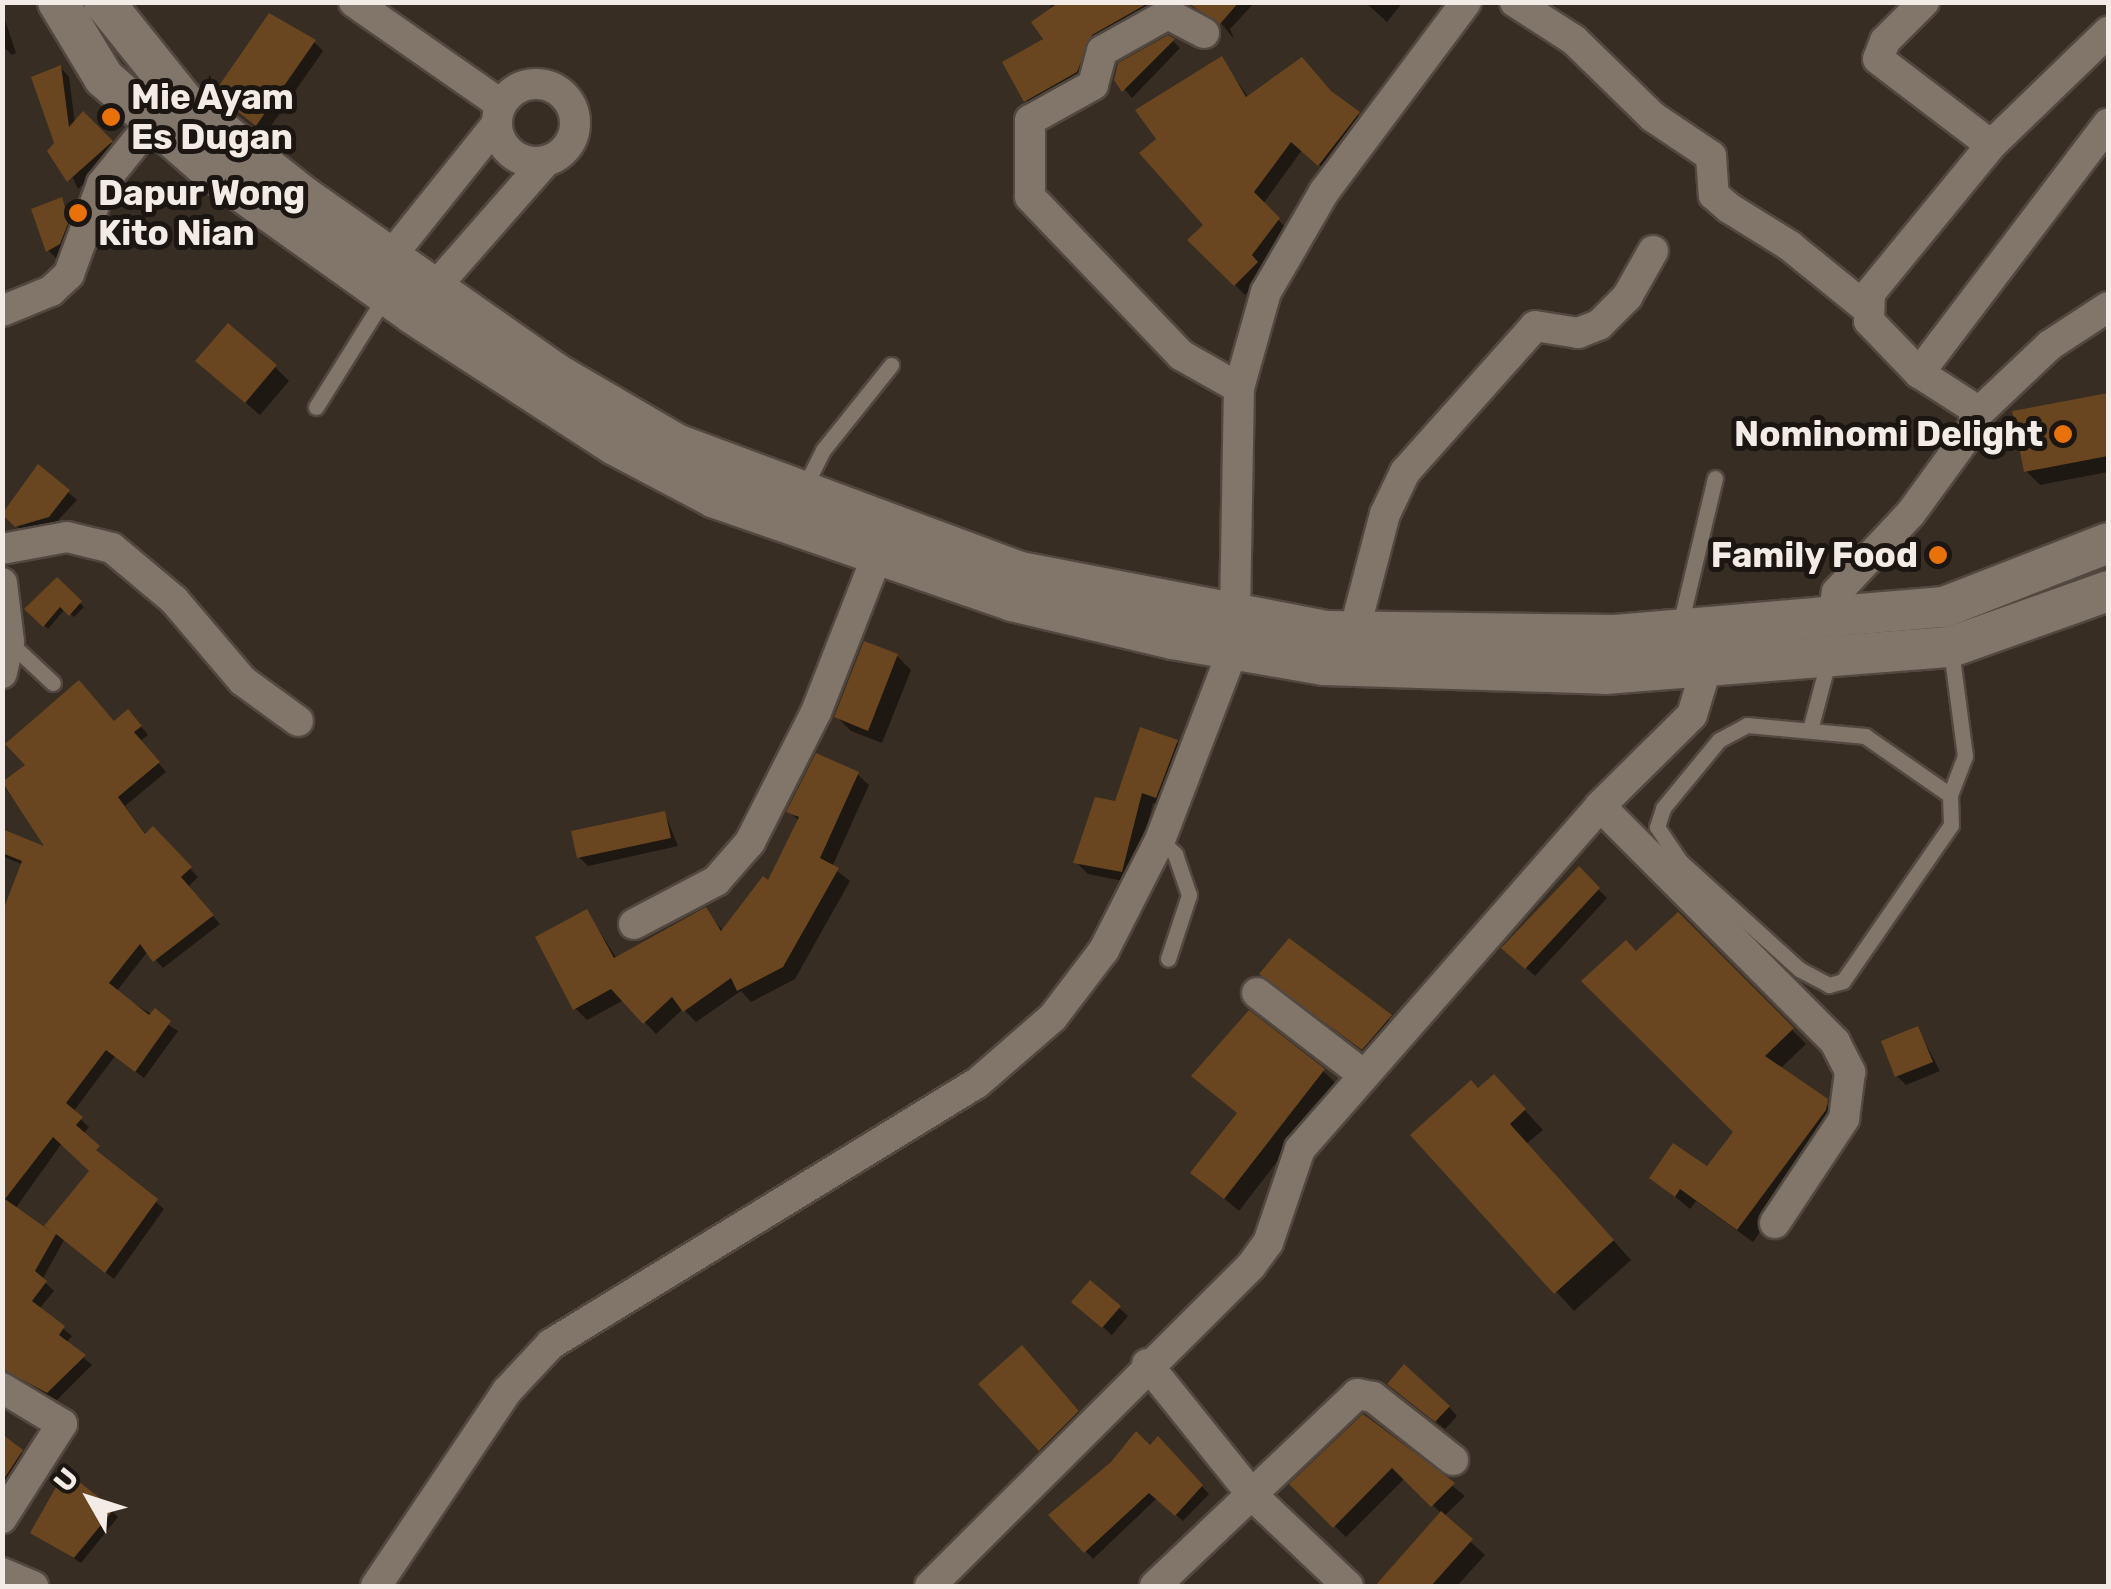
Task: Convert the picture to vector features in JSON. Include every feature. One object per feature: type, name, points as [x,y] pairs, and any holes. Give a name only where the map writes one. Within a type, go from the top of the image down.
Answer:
[{"type":"main road","points":[[58,2],[104,78],[406,288],[622,431],[876,559],[1234,632],[1335,643],[1636,652],[1706,669],[1831,638]]},
{"type":"main road","points":[[104,2],[160,77],[179,129]]},
{"type":"main road","points":[[721,481],[801,494],[1016,587]]},
{"type":"main road","points":[[1948,627],[2108,543]]},
{"type":"main road","points":[[1636,652],[1678,631],[1831,638],[1948,627],[2108,591]]},
{"type":"street","points":[[376,1586],[507,1391],[550,1344],[1000,1066],[1053,1016],[1104,950],[1160,840],[1234,632],[1239,388],[1266,292],[1324,192],[1466,2]]},
{"type":"street","points":[[1515,2],[1574,40],[1653,118],[1711,156],[1714,195],[1790,246],[1865,307],[1869,321],[1920,374],[1976,415]]},
{"type":"street","points":[[1924,2],[1886,41],[1878,58],[1991,145]]},
{"type":"street","points":[[356,3],[498,115],[512,155],[545,162]]},
{"type":"street","points":[[1204,34],[1180,16],[1160,15],[1102,51],[1093,85],[1030,120],[1030,197],[1181,355],[1239,388]]},
{"type":"street","points":[[1865,307],[1991,145],[2108,32]]},
{"type":"street","points":[[538,82],[560,90],[574,108],[576,131],[565,151],[545,162],[406,288],[516,88],[538,82]]},
{"type":"street","points":[[1920,374],[2108,124]]},
{"type":"street","points":[[2,311],[51,292],[69,274],[102,184],[179,129]]},
{"type":"street","points":[[1335,643],[1385,514],[1406,472],[1536,326],[1578,333],[1599,324],[1627,297],[1653,251]]},
{"type":"street","points":[[1831,638],[1837,592],[1956,458],[1976,415],[2050,344],[2108,308]]},
{"type":"street","points":[[2,549],[67,537],[112,548],[174,600],[243,681],[298,722]]},
{"type":"street","points":[[634,924],[716,881],[750,842],[816,712],[876,559]]},
{"type":"street","points":[[2,583],[8,642],[2,673]]},
{"type":"street","points":[[930,1586],[1268,1243],[1300,1149],[1600,806],[1692,715],[1706,669]]},
{"type":"street","points":[[1600,806],[1834,1042],[1850,1072],[1844,1119],[1775,1223]]},
{"type":"street","points":[[1257,992],[1364,1075]]},
{"type":"street","points":[[1147,1364],[1253,1496],[1348,1586]]},
{"type":"street","points":[[2,1388],[62,1424],[2,1518]]},
{"type":"street","points":[[1155,1586],[1357,1394],[1373,1397],[1453,1460]]},
{"type":"street","points":[[2,1573],[33,1586]]},
{"type":"lane","points":[[316,407],[406,288]]},
{"type":"lane","points":[[801,494],[823,450],[891,365]]},
{"type":"lane","points":[[1678,631],[1715,478]]},
{"type":"lane","points":[[1948,627],[1965,756],[1950,795],[1951,825],[1843,981],[1829,985],[1799,969],[1680,861],[1656,827],[1663,808],[1719,740],[1748,725],[1811,726],[1879,741],[1950,795]]},
{"type":"lane","points":[[1811,726],[1831,638]]},
{"type":"lane","points":[[8,642],[54,682]]},
{"type":"lane","points":[[1160,840],[1175,854],[1189,895],[1168,959]]},
{"type":"building","points":[[1059,2],[1150,2],[1092,35],[1077,72],[1024,102],[1002,62],[1043,39],[1031,22]]},
{"type":"building","points":[[1186,2],[1239,2],[1220,24]]},
{"type":"building","points":[[269,13],[316,40],[256,126],[214,93]]},
{"type":"building","points":[[1168,35],[1175,39],[1122,92],[1114,80],[1118,63]]},
{"type":"building","points":[[1222,56],[1246,97],[1302,57],[1331,91],[1360,112],[1318,166],[1291,142],[1254,192],[1280,218],[1252,255],[1258,262],[1234,286],[1187,240],[1203,225],[1139,153],[1156,139],[1135,110]]},
{"type":"building","points":[[61,65],[69,127],[83,111],[113,141],[67,182],[47,151],[54,143],[31,77]]},
{"type":"building","points":[[62,197],[69,221],[60,244],[46,252],[31,209]]},
{"type":"building","points":[[228,323],[277,365],[245,403],[195,361]]},
{"type":"building","name":"Nominomi Delight","points":[[2108,393],[2108,456],[2024,472],[2012,411]]},
{"type":"building","points":[[38,464],[70,490],[49,517],[15,527],[2,514]]},
{"type":"building","points":[[57,577],[82,601],[69,616],[60,607],[43,627],[24,609]]},
{"type":"building","points":[[864,641],[898,654],[868,731],[834,717]]},
{"type":"building","points":[[79,680],[114,721],[128,709],[142,726],[134,732],[160,762],[118,797],[145,834],[153,826],[192,867],[181,877],[214,915],[153,962],[140,944],[109,983],[149,1015],[155,1008],[171,1021],[135,1072],[106,1050],[66,1103],[83,1117],[76,1125],[100,1146],[96,1150],[158,1199],[105,1273],[56,1234],[35,1271],[47,1281],[32,1301],[65,1326],[59,1335],[86,1355],[47,1393],[2,1369],[2,913],[22,861],[2,853],[2,829],[44,846],[2,782],[25,765],[5,744]],"holes":[[[53,1137],[89,1171],[44,1226],[53,1233],[5,1199]]]},
{"type":"building","points":[[1140,727],[1178,740],[1156,798],[1142,793],[1122,872],[1073,863],[1095,797],[1115,801]]},
{"type":"building","points":[[816,753],[859,772],[820,858],[839,868],[783,967],[737,991],[731,978],[683,1012],[672,997],[643,1024],[611,989],[573,1010],[535,937],[587,909],[614,958],[706,907],[721,931],[763,876],[768,880],[799,817],[786,812]]},
{"type":"building","points":[[665,811],[671,838],[577,858],[571,831]]},
{"type":"building","points":[[1579,866],[1600,888],[1525,969],[1501,948]]},
{"type":"building","points":[[1678,912],[1794,1028],[1765,1056],[1828,1099],[1826,1110],[1737,1230],[1680,1189],[1675,1197],[1649,1178],[1673,1143],[1707,1166],[1733,1132],[1581,981],[1626,940],[1636,951]]},
{"type":"building","points":[[1289,938],[1392,1015],[1362,1050],[1259,974]]},
{"type":"building","points":[[1249,1010],[1325,1069],[1224,1199],[1190,1173],[1237,1113],[1191,1076]]},
{"type":"building","points":[[1918,1026],[1933,1062],[1895,1077],[1881,1041]]},
{"type":"building","points":[[1494,1074],[1526,1109],[1510,1124],[1614,1240],[1554,1294],[1410,1135],[1471,1080],[1478,1088]]},
{"type":"building","points":[[1090,1280],[1121,1306],[1102,1328],[1071,1302]]},
{"type":"building","points":[[1022,1345],[1079,1411],[1039,1451],[978,1384]]},
{"type":"building","points":[[1404,1364],[1450,1406],[1435,1422],[1387,1384]]},
{"type":"building","points":[[1363,1414],[1455,1483],[1431,1507],[1392,1468],[1333,1528],[1289,1484]]},
{"type":"building","points":[[1136,1431],[1150,1445],[1158,1436],[1203,1485],[1175,1516],[1149,1493],[1084,1553],[1048,1515],[1111,1462]]},
{"type":"building","points":[[2,1434],[23,1450],[2,1482]]},
{"type":"building","points":[[65,1471],[114,1509],[74,1558],[30,1533]]},
{"type":"building","points":[[1441,1511],[1473,1539],[1431,1586],[1375,1586]]},
{"type":"place","name":"Mie Ayam Es Dugan","points":[[111,117]]},
{"type":"place","name":"Dapur Wong Kito Nian","points":[[78,213]]},
{"type":"place","name":"Nominomi Delight","points":[[2063,434]]},
{"type":"place","name":"Family Food","points":[[1938,555]]}]
